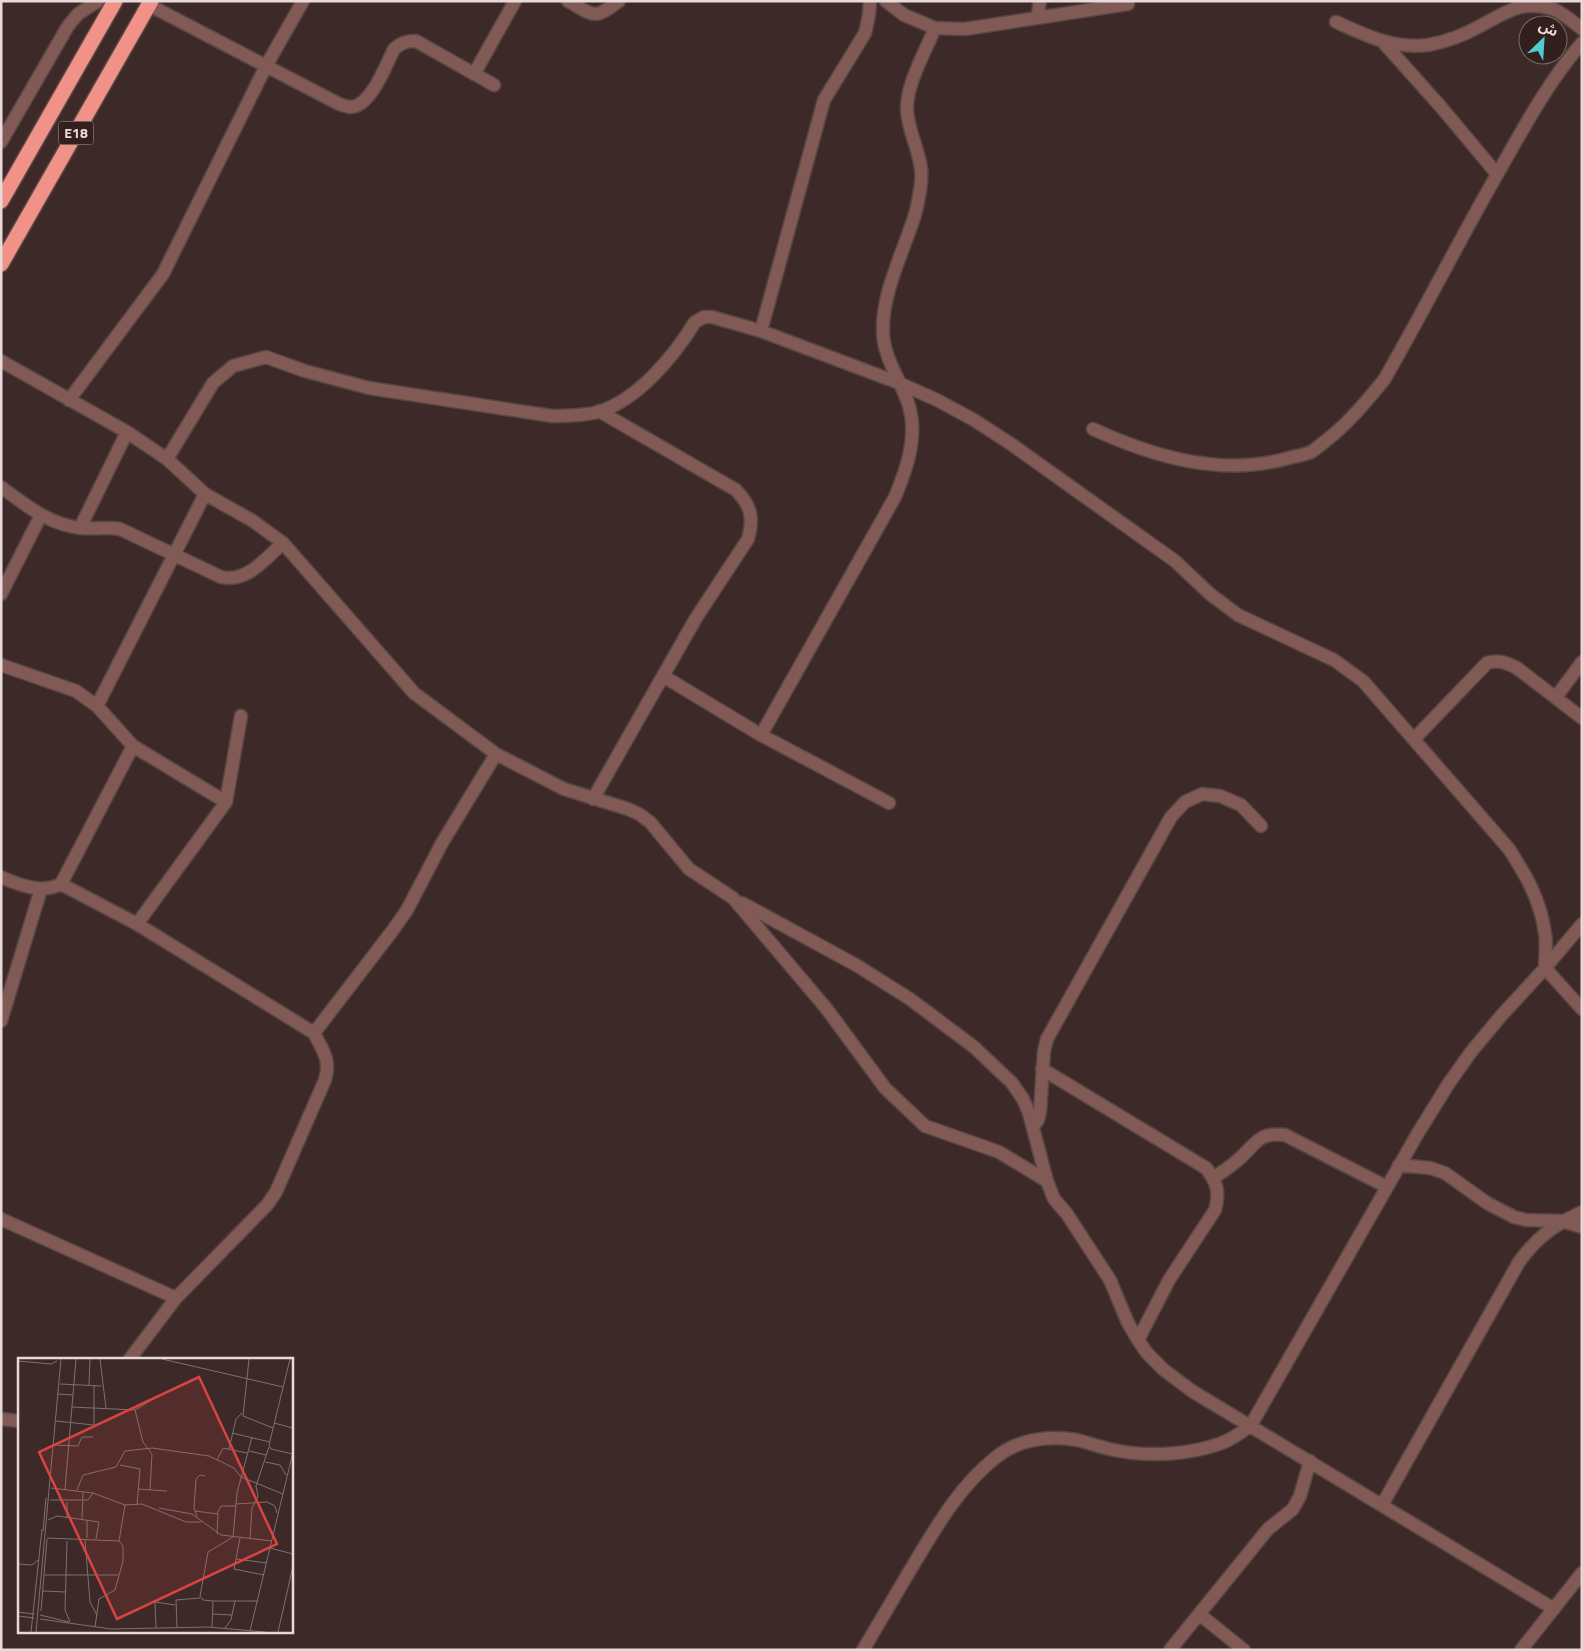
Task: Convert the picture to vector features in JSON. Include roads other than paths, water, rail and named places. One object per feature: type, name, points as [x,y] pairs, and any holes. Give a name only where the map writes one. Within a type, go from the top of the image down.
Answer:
[{"type":"highway","name":"E18","points":[[1,200],[115,1]]},
{"type":"highway","name":"E18","points":[[1,264],[150,3]]},
{"type":"street","points":[[1,142],[68,26],[78,14],[98,1]]},
{"type":"street","points":[[70,400],[163,274],[266,66],[303,1]]},
{"type":"street","points":[[474,74],[516,1]]},
{"type":"street","points":[[568,1],[591,14],[597,15],[619,1]]},
{"type":"street","points":[[761,332],[824,100],[865,33],[870,15],[870,1]]},
{"type":"street","points":[[886,1],[904,15],[935,28],[965,29],[1128,4]]},
{"type":"street","points":[[1036,18],[1040,1]]},
{"type":"street","points":[[150,3],[339,104],[351,107],[369,98],[394,49],[408,41],[416,41],[494,85]]},
{"type":"street","points":[[1336,22],[1383,42],[1399,46],[1429,44],[1446,40],[1480,26],[1509,8],[1540,5],[1556,10],[1582,29]]},
{"type":"street","points":[[761,735],[895,497],[911,451],[912,428],[909,406],[888,359],[883,334],[883,319],[888,296],[917,209],[921,170],[908,121],[907,109],[910,87],[935,28]]},
{"type":"street","points":[[1383,42],[1497,174]]},
{"type":"street","points":[[1093,429],[1130,446],[1185,462],[1238,466],[1272,463],[1311,452],[1338,432],[1365,404],[1384,380],[1497,174],[1538,104],[1580,50]]},
{"type":"street","points":[[167,459],[213,382],[233,366],[266,357],[305,371],[369,388],[552,416],[568,416],[599,411],[625,398],[657,374],[695,322],[704,317],[712,317],[761,332],[899,383],[937,400],[974,420],[1011,444],[1175,561],[1210,594],[1238,615],[1334,660],[1363,681],[1509,849],[1536,895],[1546,934],[1545,968],[1582,1009]]},
{"type":"street","points":[[1,361],[127,432],[167,459],[205,494],[253,521],[283,543],[414,693],[496,754],[564,789],[628,808],[639,814],[650,822],[689,869],[733,898],[856,965],[910,999],[951,1028],[995,1065],[1012,1083],[1023,1099],[1033,1126],[1047,1181],[1054,1199],[1067,1214],[1110,1280],[1128,1323],[1138,1340],[1164,1370],[1192,1391],[1554,1609]]},
{"type":"street","points":[[593,799],[696,618],[748,539],[752,526],[750,512],[745,500],[736,490],[599,411]]},
{"type":"street","points":[[80,528],[127,432]]},
{"type":"street","points":[[1,487],[52,521],[80,528],[105,527],[120,529],[221,577],[234,579],[247,574],[283,543]]},
{"type":"street","points":[[97,706],[205,494]]},
{"type":"street","points":[[1,594],[41,515]]},
{"type":"street","points":[[1414,739],[1487,664],[1494,660],[1517,668],[1582,718]]},
{"type":"street","points":[[1556,697],[1582,662]]},
{"type":"street","points":[[1,665],[76,691],[97,706],[133,746],[226,802]]},
{"type":"street","points":[[663,676],[761,735],[889,803]]},
{"type":"street","points":[[137,924],[226,802],[241,716]]},
{"type":"street","points":[[1,877],[18,884],[41,889],[56,887],[61,884],[133,746]]},
{"type":"street","points":[[314,1033],[407,910],[442,842],[496,754]]},
{"type":"street","points":[[1033,1126],[1038,1120],[1044,1051],[1052,1030],[1171,818],[1185,802],[1202,794],[1220,796],[1241,805],[1261,826]]},
{"type":"street","points":[[61,884],[137,924],[314,1033],[328,1061],[325,1080],[276,1192],[267,1205],[176,1298],[131,1358]]},
{"type":"street","points":[[1,1021],[41,889]]},
{"type":"street","points":[[733,898],[826,1008],[884,1088],[925,1126],[999,1152],[1047,1181]]},
{"type":"street","points":[[863,1650],[956,1496],[983,1468],[1011,1448],[1044,1438],[1062,1438],[1114,1450],[1143,1454],[1170,1453],[1218,1444],[1236,1436],[1251,1426],[1448,1083],[1501,1016],[1582,924]]},
{"type":"street","points":[[1042,1069],[1206,1168],[1214,1177],[1218,1188],[1215,1210],[1170,1280],[1138,1340]]},
{"type":"street","points":[[1214,1177],[1237,1161],[1258,1141],[1272,1133],[1285,1135],[1387,1187]]},
{"type":"street","points":[[1400,1166],[1430,1168],[1445,1172],[1487,1203],[1514,1217],[1526,1220],[1562,1221],[1582,1227]]},
{"type":"street","points":[[1382,1505],[1519,1262],[1538,1239],[1562,1221],[1582,1212]]},
{"type":"street","points":[[1,1218],[176,1298]]},
{"type":"street","points":[[1,1420],[18,1421]]},
{"type":"street","points":[[1170,1650],[1268,1528],[1293,1509],[1300,1496],[1310,1461]]},
{"type":"street","points":[[1521,1650],[1582,1574]]},
{"type":"street","points":[[1199,1614],[1244,1650]]}]
